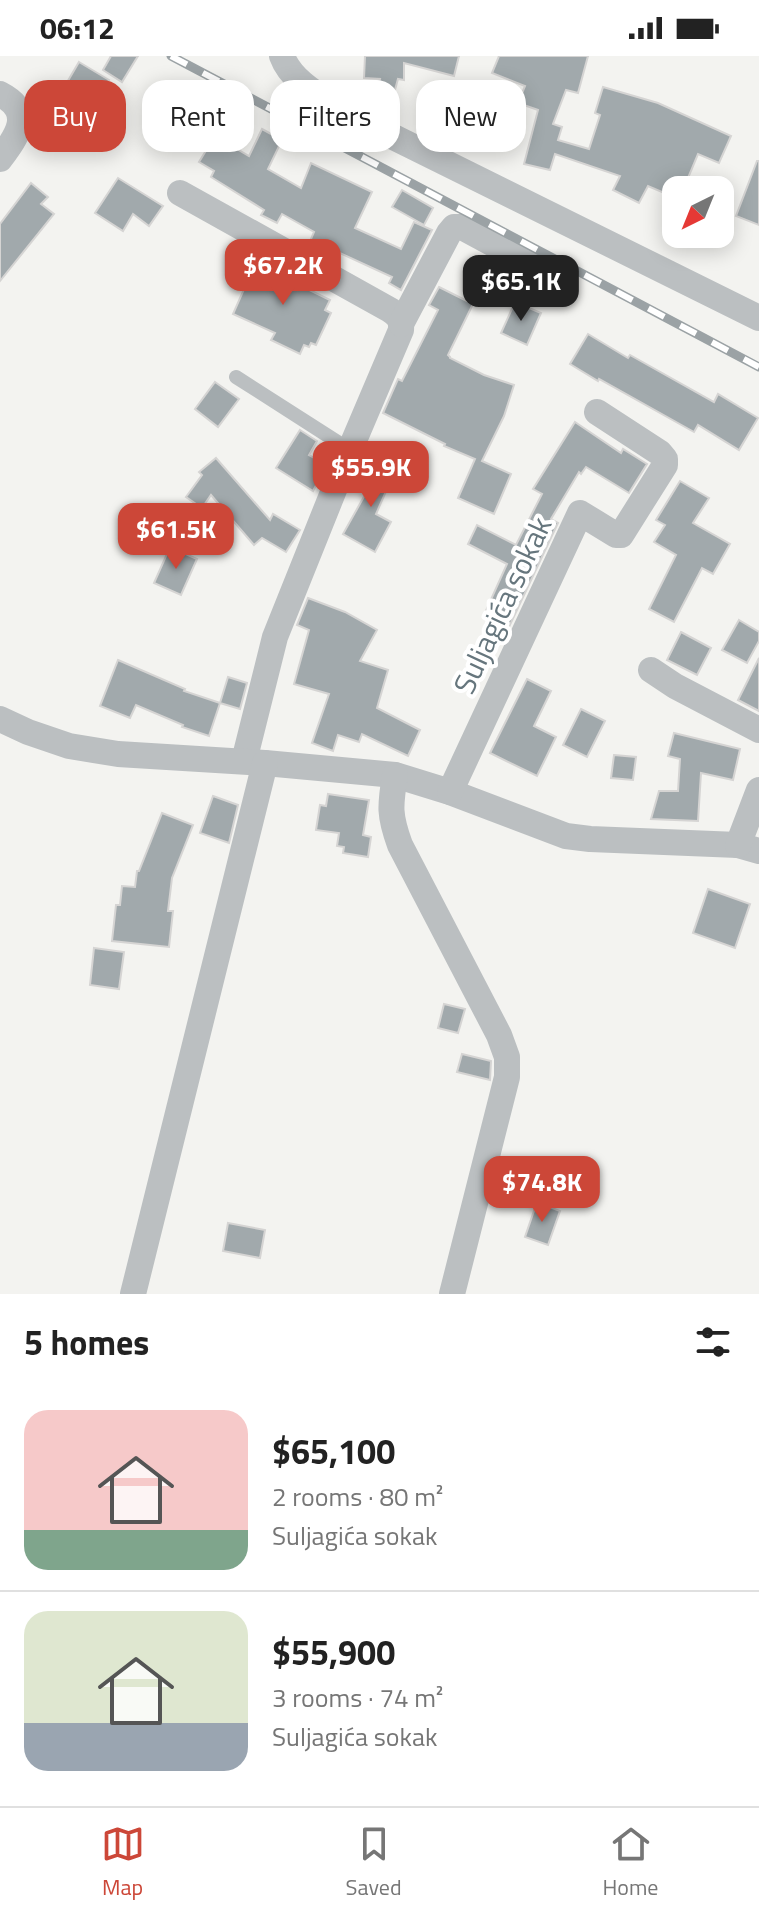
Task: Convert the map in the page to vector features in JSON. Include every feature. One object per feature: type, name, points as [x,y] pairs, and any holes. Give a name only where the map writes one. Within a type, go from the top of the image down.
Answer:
[{"type":"street","points":[[282,56],[291,73],[303,84],[349,115],[759,318]]},
{"type":"street","points":[[0,94],[11,100],[18,110],[20,123],[19,134],[0,159]]},
{"type":"street","points":[[133,1294],[255,762],[275,637],[401,330],[399,318],[390,310],[180,193]]},
{"type":"street","points":[[401,324],[454,227],[462,227],[547,273]]},
{"type":"street","name":"Suljagića sokak","points":[[450,792],[580,513],[612,533],[621,535],[665,465],[660,453],[597,412]]},
{"type":"street","points":[[651,670],[759,730]]},
{"type":"street","points":[[0,719],[69,746],[118,754],[395,775],[450,792],[566,836],[590,839],[748,848],[759,790]]},
{"type":"street","points":[[395,775],[390,807],[400,845],[499,1035],[507,1057],[507,1077],[452,1294]]},
{"type":"lane","points":[[236,377],[350,450]]},
{"type":"building","points":[[111,56],[138,56],[123,80],[103,70]]},
{"type":"building","points":[[365,56],[459,56],[454,76],[404,63],[404,80],[364,78]]},
{"type":"building","points":[[499,56],[588,56],[578,93],[566,90],[553,124],[562,127],[558,140],[589,149],[600,115],[595,113],[603,87],[658,103],[731,136],[719,163],[698,154],[689,176],[662,176],[662,192],[648,186],[639,203],[613,190],[620,176],[555,154],[550,170],[524,164],[538,110],[526,106],[526,80],[510,80],[492,73]]},
{"type":"building","points":[[79,62],[109,80],[68,80]]},
{"type":"building","points":[[262,129],[270,133],[270,152],[276,152],[268,169],[301,188],[311,163],[372,192],[355,228],[401,249],[414,222],[432,230],[401,290],[389,283],[392,277],[329,248],[326,254],[308,246],[314,232],[282,214],[277,223],[261,215],[264,210],[211,177],[214,171],[199,162],[205,152],[242,152],[249,156],[254,152]]},
{"type":"building","points":[[759,161],[759,225],[736,216]]},
{"type":"building","points":[[118,178],[163,206],[149,226],[133,214],[123,231],[95,213]]},
{"type":"building","points":[[31,183],[48,197],[41,204],[54,214],[0,281],[0,224]]},
{"type":"building","points":[[402,190],[433,208],[424,225],[392,207]]},
{"type":"building","points":[[256,257],[292,275],[289,280],[330,300],[325,310],[331,313],[316,345],[304,345],[300,354],[271,340],[275,333],[233,314]]},
{"type":"building","points":[[439,287],[473,304],[448,355],[450,358],[484,375],[514,385],[504,416],[482,461],[511,474],[494,514],[458,498],[475,459],[383,413],[398,379],[402,381],[438,310],[429,305]]},
{"type":"building","points":[[515,302],[541,313],[527,345],[501,333]]},
{"type":"building","points":[[588,334],[714,402],[718,394],[758,418],[739,450],[698,425],[694,432],[570,364]]},
{"type":"building","points":[[215,382],[239,399],[218,427],[195,409]]},
{"type":"building","points":[[575,422],[621,453],[623,449],[647,464],[629,493],[586,467],[581,474],[579,472],[551,519],[558,523],[509,627],[484,615],[507,564],[468,544],[477,525],[516,545],[542,494],[533,489]]},
{"type":"building","points":[[300,430],[317,441],[309,455],[327,465],[313,491],[276,468]]},
{"type":"building","points":[[216,458],[270,520],[273,514],[300,530],[286,552],[262,538],[254,545],[211,495],[202,508],[186,497],[202,475],[199,472]]},
{"type":"building","points":[[372,461],[395,471],[376,514],[391,522],[375,552],[343,534],[366,493],[359,490]]},
{"type":"building","points":[[680,481],[709,498],[693,523],[730,544],[713,574],[702,568],[674,622],[649,609],[676,555],[654,542],[665,525],[656,520]]},
{"type":"building","points":[[170,547],[197,559],[181,595],[154,583]]},
{"type":"building","points":[[308,598],[345,612],[377,630],[360,661],[388,670],[377,708],[420,730],[408,756],[362,734],[359,742],[338,735],[333,751],[312,743],[329,694],[294,684],[309,630],[297,625]]},
{"type":"building","points":[[739,620],[759,632],[759,641],[747,663],[722,650]]},
{"type":"building","points":[[681,632],[711,648],[697,675],[667,660]]},
{"type":"building","points":[[759,658],[759,711],[738,700]]},
{"type":"building","points":[[118,660],[184,691],[220,703],[209,736],[136,705],[130,718],[100,706]]},
{"type":"building","points":[[228,677],[247,683],[240,709],[220,703]]},
{"type":"building","points":[[527,679],[551,691],[534,726],[556,737],[537,776],[490,753]]},
{"type":"building","points":[[581,709],[605,721],[587,757],[563,745]]},
{"type":"building","points":[[674,733],[740,749],[733,780],[701,773],[698,821],[651,819],[659,791],[678,791],[680,759],[668,756]]},
{"type":"building","points":[[614,755],[636,757],[633,780],[611,778]]},
{"type":"building","points":[[328,794],[369,800],[363,835],[371,837],[368,857],[343,853],[344,847],[337,846],[339,833],[316,830],[320,805],[326,806]]},
{"type":"building","points":[[213,796],[238,805],[229,843],[200,833]]},
{"type":"building","points":[[162,813],[193,825],[172,878],[168,911],[173,911],[169,947],[112,941],[116,905],[120,905],[122,886],[135,887],[137,871]]},
{"type":"building","points":[[708,889],[750,904],[735,948],[693,933]]},
{"type":"building","points":[[94,948],[124,952],[119,989],[90,985]]},
{"type":"building","points":[[444,1004],[465,1009],[458,1033],[438,1028]]},
{"type":"building","points":[[462,1054],[491,1061],[490,1080],[457,1072]]},
{"type":"building","points":[[537,1202],[560,1211],[548,1245],[525,1237]]},
{"type":"building","points":[[228,1223],[265,1230],[260,1258],[223,1251]]},
{"type":"railway","points":[[171,56],[759,367]]}]
